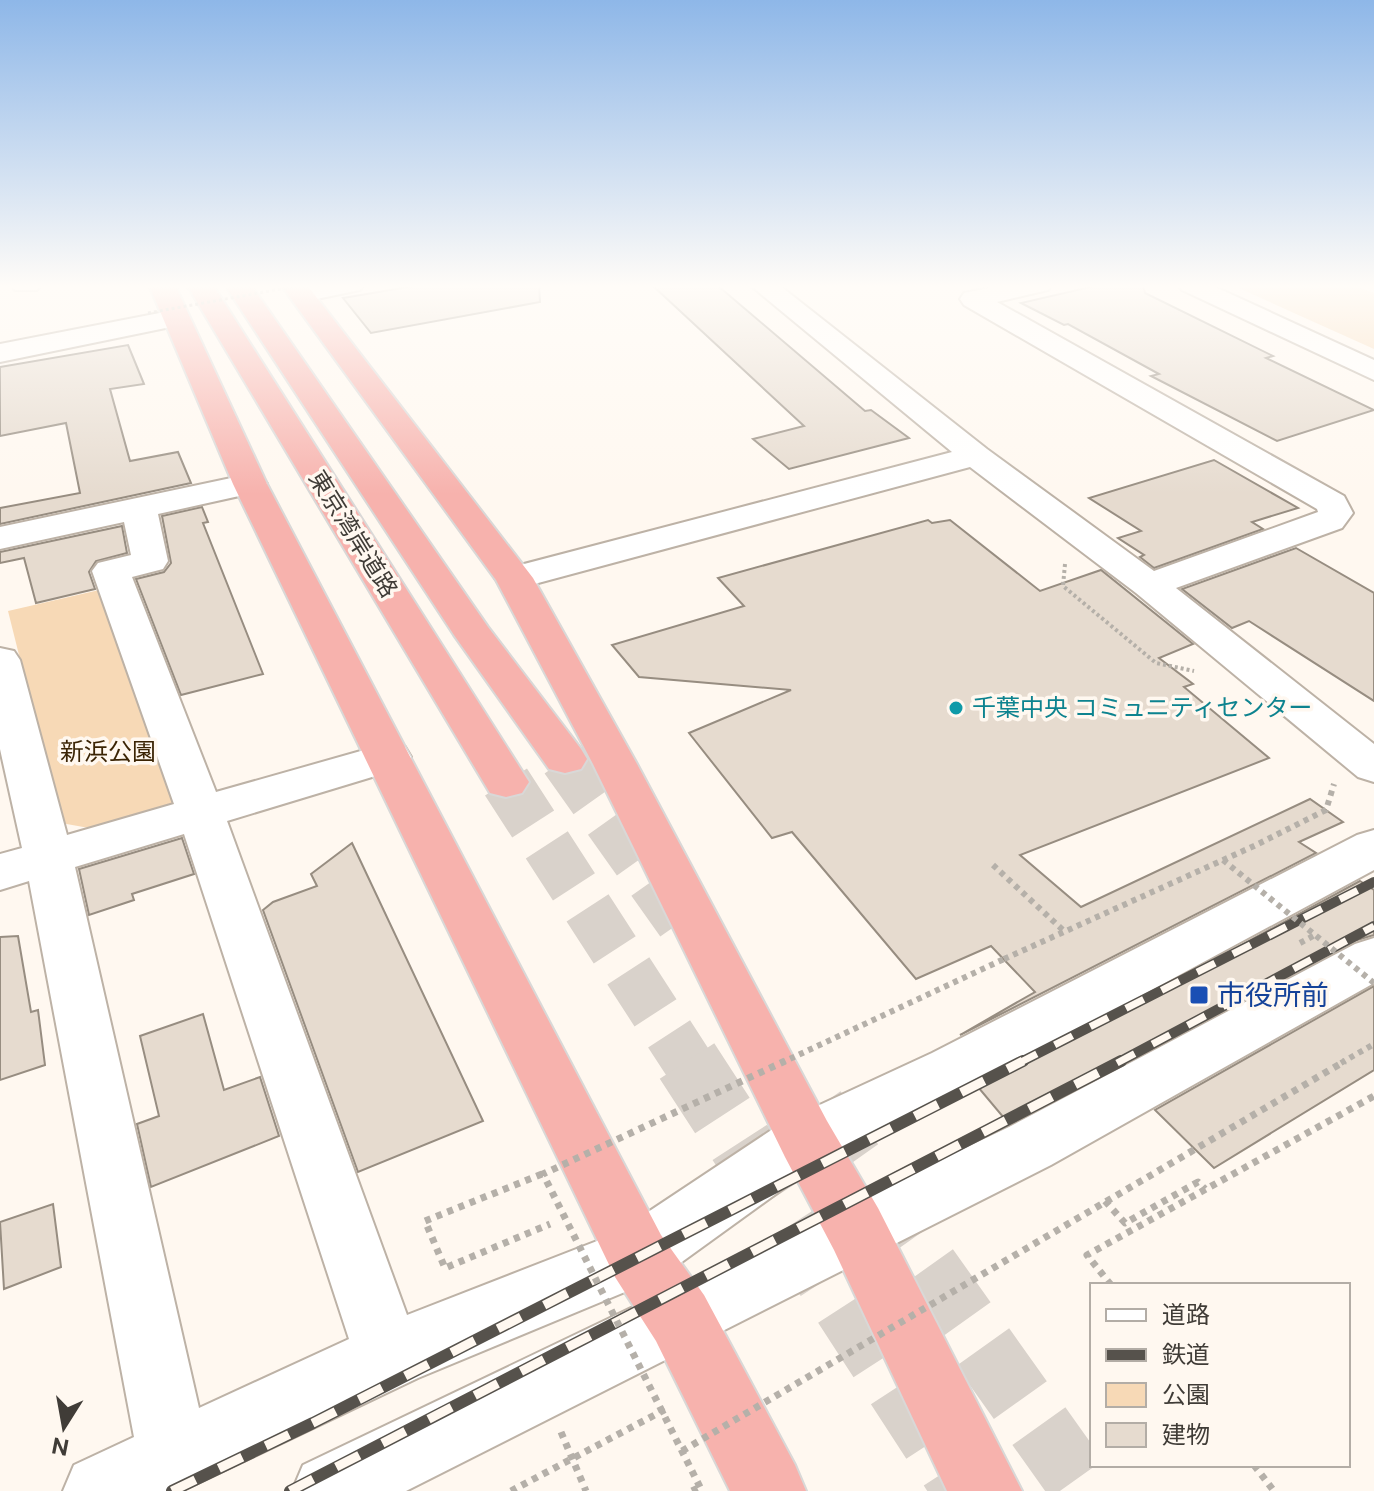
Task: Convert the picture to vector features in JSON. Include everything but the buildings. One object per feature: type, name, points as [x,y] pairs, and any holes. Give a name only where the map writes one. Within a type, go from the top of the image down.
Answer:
[{"type":"highway","points":[[181,355],[389,757],[638,1256],[680,1318],[769,1491]]},
{"type":"highway","name":"東京湾岸道路","points":[[243,355],[506,782]]},
{"type":"highway","name":"東京湾岸道路","points":[[285,355],[474,635],[565,759]]},
{"type":"highway","points":[[349,355],[514,578],[615,764],[806,1139],[856,1229],[985,1491]]},
{"type":"street","points":[[850,355],[976,456],[1149,585],[1374,767]]},
{"type":"street","points":[[1071,355],[1332,503],[1336,513],[1330,521],[1149,585]]},
{"type":"street","points":[[1339,355],[1374,371]]},
{"type":"street","points":[[514,578],[976,456]]},
{"type":"street","points":[[0,538],[250,484]]},
{"type":"street","points":[[139,507],[150,561],[111,571],[201,815],[378,1328]]},
{"type":"street","points":[[0,660],[24,865],[174,1457]]},
{"type":"street","points":[[24,865],[389,757]]},
{"type":"street","points":[[100,1491],[394,1354],[638,1256],[806,1139],[952,1070],[1374,847]]},
{"type":"street","points":[[329,1491],[1030,1146],[1374,958]]},
{"type":"path","points":[[1074,560],[1065,563],[1063,586],[1156,663],[1208,674]]},
{"type":"path","points":[[550,1224],[445,1268],[425,1221],[543,1174],[1326,810],[1336,776]]},
{"type":"path","points":[[1223,860],[1374,983]]},
{"type":"path","points":[[993,865],[1065,932]]},
{"type":"path","points":[[1300,943],[1315,935]]},
{"type":"path","points":[[681,1451],[1374,1044]]},
{"type":"path","points":[[1109,1283],[1087,1255],[1374,1096]]},
{"type":"path","points":[[543,1174],[700,1487],[692,1491]]},
{"type":"path","points":[[1105,1201],[1125,1223],[1198,1182],[1205,1189]]},
{"type":"path","points":[[511,1491],[668,1408],[702,1491]]},
{"type":"path","points":[[561,1432],[586,1491]]},
{"type":"path","points":[[1256,1467],[1274,1491]]},
{"type":"green space","name":"新浜公園","points":[[108,588],[195,797],[89,828],[61,823],[8,611]]},
{"type":"tunnel","points":[[565,759],[682,924]]},
{"type":"tunnel","points":[[506,782],[688,1063]]},
{"type":"tunnel","points":[[687,1061],[966,1491]]},
{"type":"tunnel","points":[[814,1110],[1085,1491]]},
{"type":"railway","points":[[1019,1063],[1374,882]]},
{"type":"railway","points":[[1117,1063],[1374,926]]},
{"type":"railway","points":[[172,1491],[313,1423],[1023,1061]]},
{"type":"railway","points":[[290,1491],[1121,1061]]},
{"type":"place","name":"千葉中央 コミュニティセンター","points":[[956,708]]},
{"type":"place","name":"市役所前","points":[[1199,995]]}]
